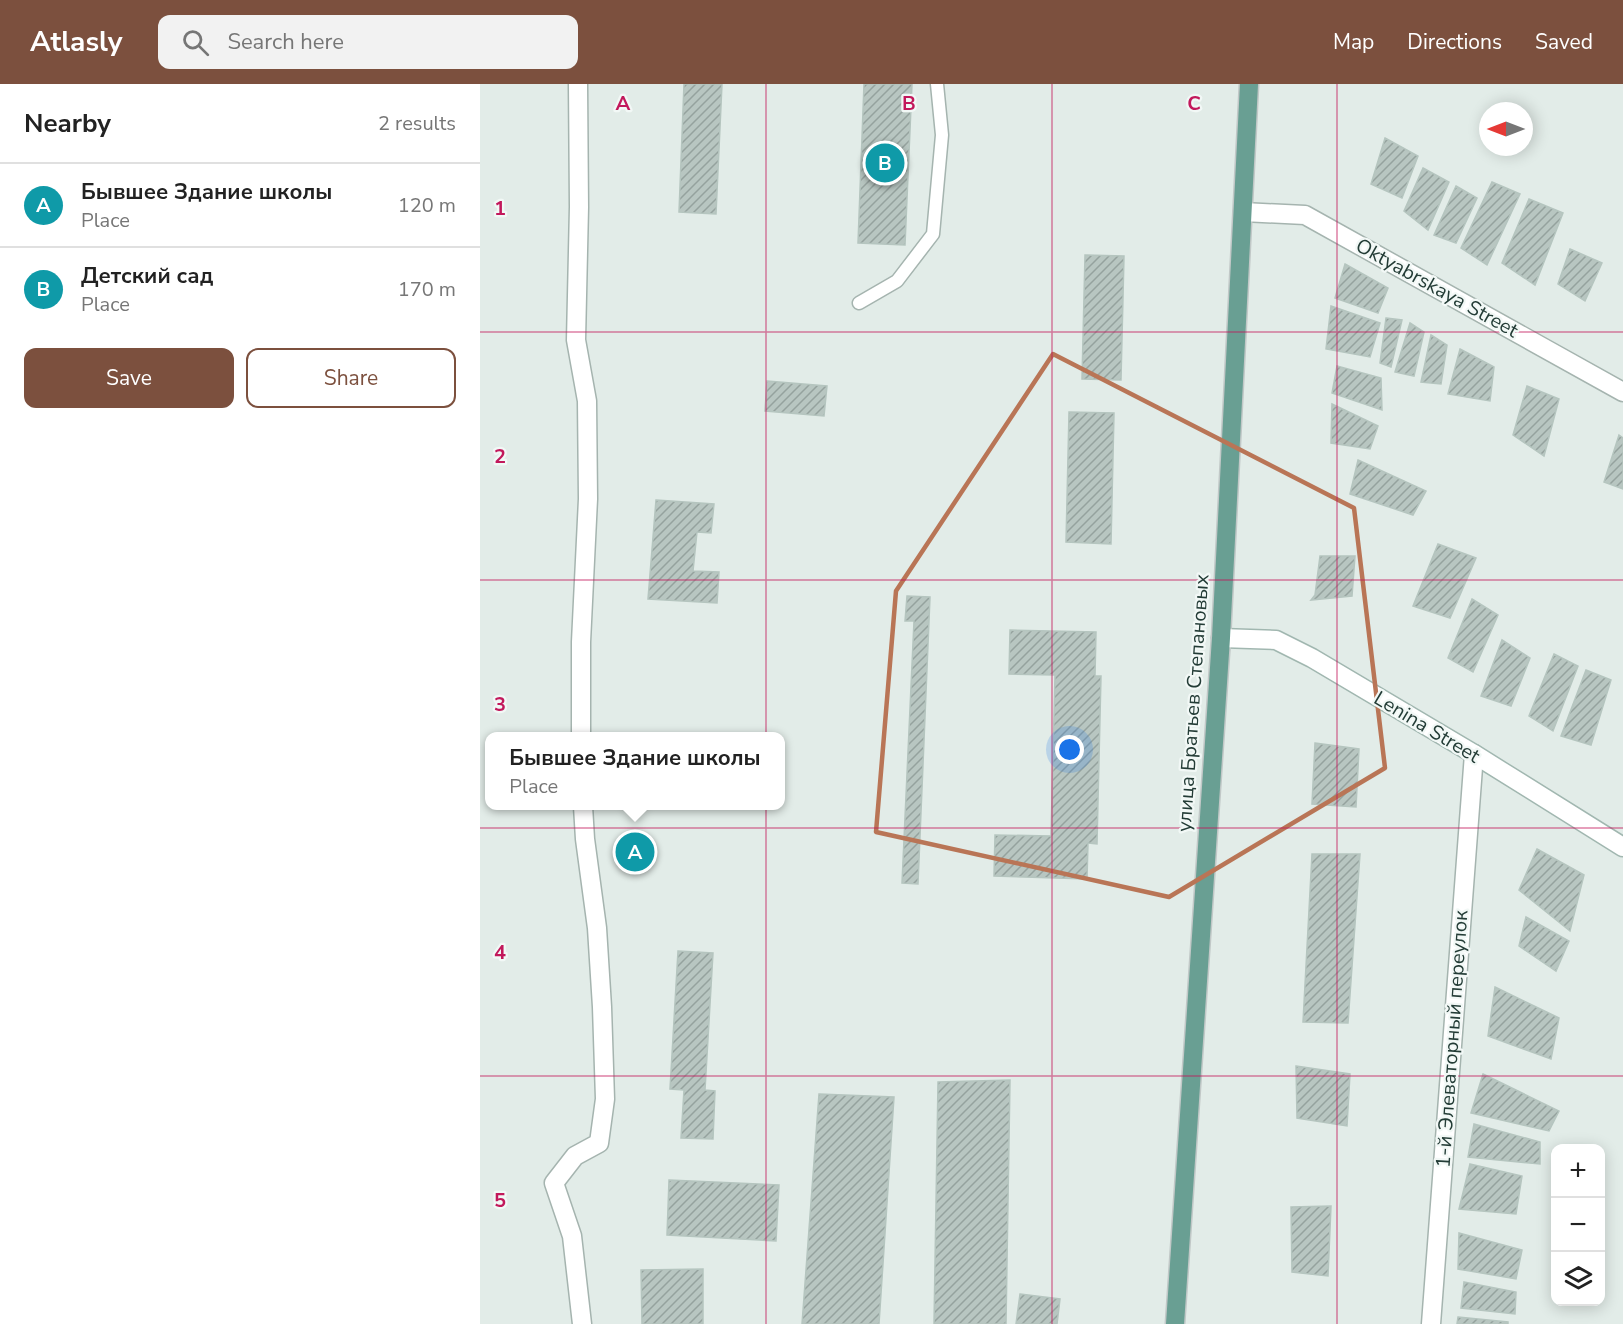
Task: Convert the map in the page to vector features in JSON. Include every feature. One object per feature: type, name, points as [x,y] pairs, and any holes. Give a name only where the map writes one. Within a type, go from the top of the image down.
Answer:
[{"type":"main road","name":"улица Братьев Степановых","points":[[1175,1324],[1221,638],[1249,84]]},
{"type":"street","points":[[579,84],[576,340],[587,401],[588,499],[581,642],[581,732]]},
{"type":"street","name":"Oktyabrskaya Street","points":[[1243,212],[1305,215],[1623,392]]},
{"type":"street","name":"Lenina Street","points":[[1221,638],[1276,640],[1312,658],[1474,754],[1623,847]]},
{"type":"street","name":"1-й Элеваторный переулок","points":[[1431,1324],[1474,754]]},
{"type":"street","points":[[582,1324],[572,1236],[554,1183],[575,1156],[599,1143],[605,1099],[597,928],[583,810]]},
{"type":"lane","points":[[859,303],[897,281],[933,234],[942,135],[937,84]]},
{"type":"highlighted area","points":[[1053,354],[1354,508],[1385,768],[1169,897],[876,832],[896,591]]},
{"type":"building","points":[[684,84],[722,84],[716,214],[679,212]]},
{"type":"building","points":[[864,84],[912,84],[905,245],[858,243]]},
{"type":"building","points":[[1385,138],[1418,156],[1402,198],[1371,184]]},
{"type":"building","points":[[1423,168],[1449,182],[1428,230],[1404,211]]},
{"type":"building","points":[[1492,182],[1520,194],[1487,265],[1461,248]]},
{"type":"building","points":[[1456,186],[1477,198],[1456,243],[1434,235]]},
{"type":"building","points":[[1529,199],[1563,213],[1535,285],[1502,263]]},
{"type":"building","points":[[1570,249],[1602,263],[1585,301],[1558,284]]},
{"type":"building","points":[[1085,255],[1124,256],[1121,380],[1082,379]]},
{"type":"building","points":[[1345,264],[1388,288],[1378,313],[1335,298]]},
{"type":"building","points":[[1331,306],[1380,323],[1370,357],[1326,349]]},
{"type":"building","points":[[1386,318],[1402,320],[1391,367],[1380,363]]},
{"type":"building","points":[[1410,323],[1424,332],[1414,376],[1395,372]]},
{"type":"building","points":[[1431,335],[1447,345],[1441,384],[1421,382]]},
{"type":"building","points":[[1460,349],[1494,367],[1490,401],[1448,394]]},
{"type":"building","points":[[1337,366],[1381,378],[1382,410],[1332,393]]},
{"type":"building","points":[[767,381],[827,386],[824,416],[765,411]]},
{"type":"building","points":[[1527,386],[1559,399],[1544,456],[1513,435]]},
{"type":"building","points":[[1332,404],[1378,426],[1370,449],[1331,443]]},
{"type":"building","points":[[1069,412],[1114,413],[1111,544],[1066,542]]},
{"type":"building","points":[[1619,435],[1623,438],[1623,489],[1604,482]]},
{"type":"building","points":[[1358,460],[1426,491],[1413,515],[1350,494]]},
{"type":"building","points":[[656,500],[714,504],[711,533],[697,532],[693,571],[719,572],[717,603],[648,599]]},
{"type":"building","points":[[1438,544],[1476,558],[1450,618],[1413,606]]},
{"type":"building","points":[[1320,556],[1355,556],[1352,596],[1311,600],[1315,595]]},
{"type":"building","points":[[907,596],[930,597],[918,884],[902,883],[914,621],[905,621]]},
{"type":"building","points":[[1472,599],[1498,615],[1473,672],[1448,658]]},
{"type":"building","points":[[1010,630],[1096,632],[1095,676],[1101,676],[1097,844],[1088,843],[1087,879],[994,876],[995,835],[1051,836],[1055,675],[1009,674]]},
{"type":"building","points":[[1502,640],[1530,658],[1511,706],[1481,696]]},
{"type":"building","points":[[1554,654],[1578,666],[1553,731],[1529,716]]},
{"type":"building","points":[[1586,670],[1611,680],[1591,745],[1561,736]]},
{"type":"building","points":[[1315,743],[1359,749],[1356,807],[1312,804]]},
{"type":"building","points":[[1537,849],[1584,875],[1570,931],[1519,890]]},
{"type":"building","points":[[1312,854],[1360,854],[1348,1023],[1303,1022]]},
{"type":"building","points":[[1526,917],[1569,941],[1556,971],[1519,946]]},
{"type":"building","points":[[678,951],[713,953],[705,1090],[715,1091],[713,1139],[681,1138],[684,1090],[670,1089]]},
{"type":"building","points":[[1495,987],[1559,1018],[1551,1059],[1488,1036]]},
{"type":"building","points":[[1296,1066],[1350,1074],[1347,1126],[1297,1118]]},
{"type":"building","points":[[1483,1074],[1559,1111],[1549,1131],[1471,1113]]},
{"type":"building","points":[[1010,1080],[1006,1324],[934,1324],[938,1082]]},
{"type":"building","points":[[819,1094],[894,1097],[879,1324],[802,1324]]},
{"type":"building","points":[[1474,1124],[1540,1142],[1540,1164],[1468,1157]]},
{"type":"building","points":[[1470,1164],[1522,1176],[1516,1214],[1459,1209]]},
{"type":"building","points":[[669,1180],[779,1185],[776,1241],[667,1235]]},
{"type":"building","points":[[1331,1206],[1328,1276],[1292,1272],[1291,1207]]},
{"type":"building","points":[[1459,1233],[1522,1250],[1516,1279],[1458,1269]]},
{"type":"building","points":[[703,1269],[703,1324],[642,1324],[641,1270]]},
{"type":"building","points":[[1464,1282],[1516,1292],[1515,1314],[1461,1308]]},
{"type":"building","points":[[1020,1294],[1060,1299],[1057,1324],[1016,1324]]},
{"type":"building","points":[[1458,1317],[1508,1322],[1508,1324],[1457,1324]]},
{"type":"place","name":"Детский сад","points":[[885,163]]},
{"type":"place","name":"Бывшее Здание школы","points":[[635,852]]}]
